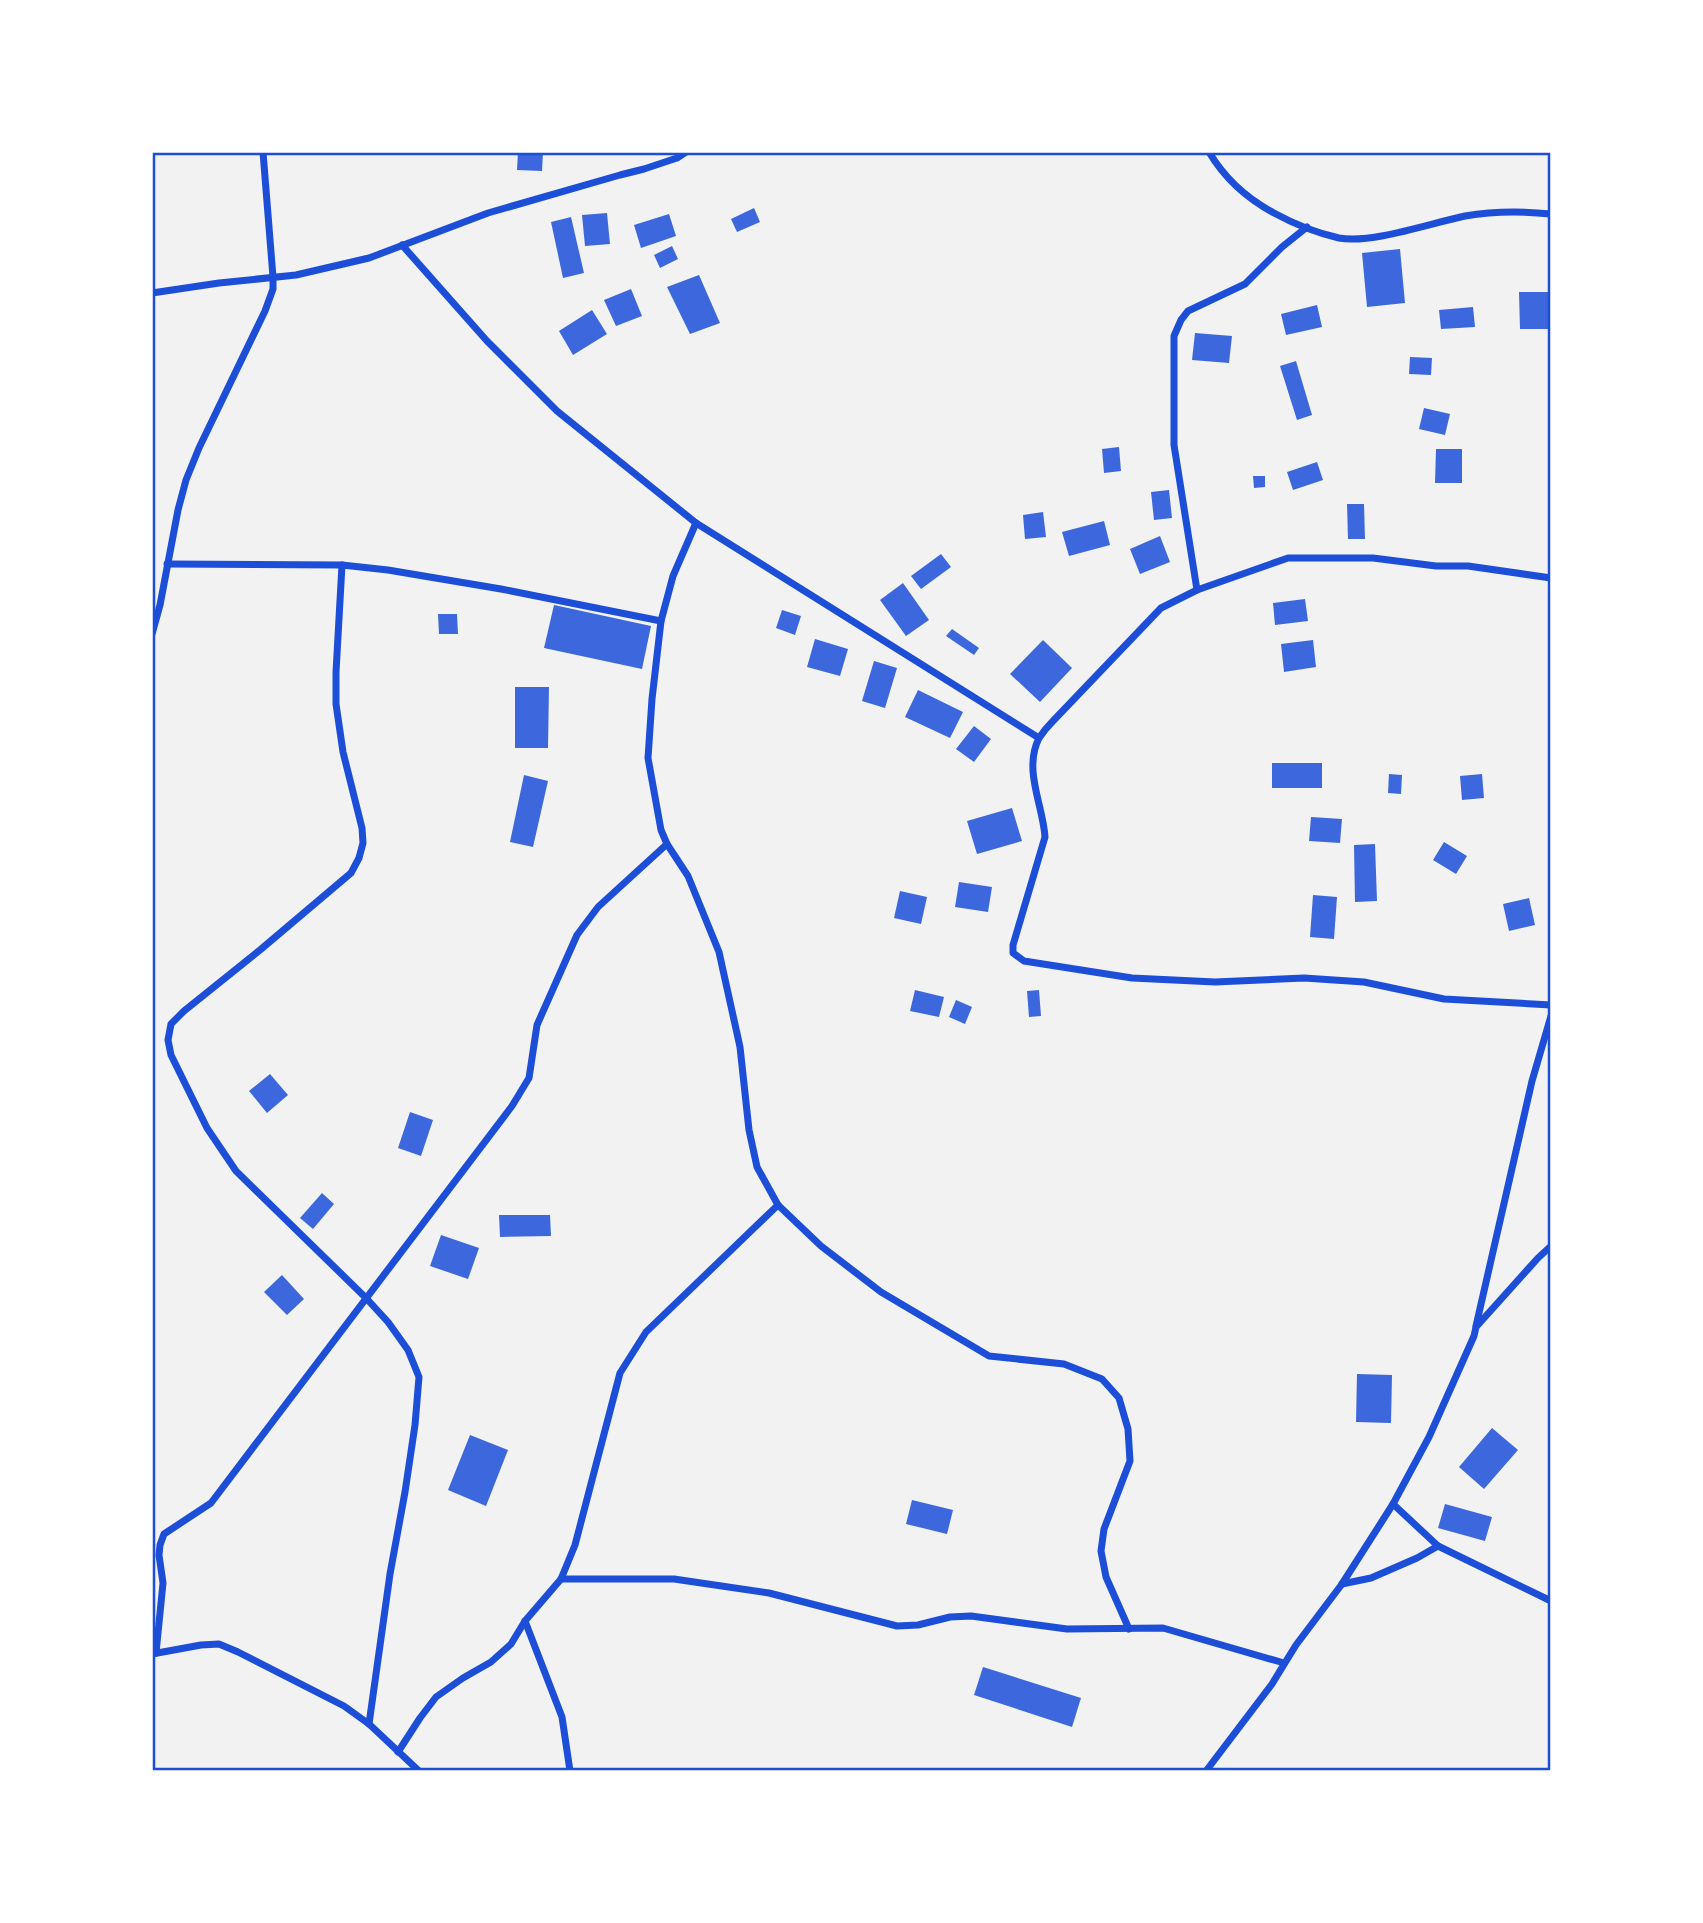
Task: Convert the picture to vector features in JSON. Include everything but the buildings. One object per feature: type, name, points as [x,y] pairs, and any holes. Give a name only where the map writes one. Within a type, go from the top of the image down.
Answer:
[{"type":"street","points":[[152,634],[156,604],[186,480],[273,289],[263,152]]},
{"type":"street","points":[[152,293],[296,275],[369,258],[488,213],[645,169],[686,152]]},
{"type":"street","points":[[1209,152],[1232,185],[1255,203],[1293,223],[1341,238],[1374,237],[1467,216],[1499,212],[1551,214]]},
{"type":"street","points":[[1196,590],[1174,445],[1174,336],[1188,311],[1245,284],[1307,228]]},
{"type":"street","points":[[402,245],[487,341],[557,411],[696,523],[1039,738]]},
{"type":"street","points":[[696,523],[673,576],[661,621],[648,758],[661,830],[688,876],[719,952],[740,1047],[749,1130],[757,1167],[778,1205],[821,1246],[881,1292],[989,1356],[1064,1364],[1102,1379],[1119,1398],[1128,1429],[1130,1461],[1104,1529],[1101,1550],[1106,1577],[1129,1629]]},
{"type":"street","points":[[1551,578],[1468,566],[1436,566],[1373,558],[1288,558],[1196,590],[1161,608],[1039,738],[1032,774],[1044,820],[1045,837],[1013,945],[1013,953],[1024,961],[1132,978],[1215,982],[1304,978],[1352,981],[1444,999],[1551,1005]]},
{"type":"street","points":[[167,564],[342,565],[387,569],[661,621]]},
{"type":"street","points":[[342,565],[336,704],[342,752],[362,828],[363,843],[359,858],[351,873],[184,1011],[171,1024],[168,1040],[171,1055],[207,1128],[236,1171],[388,1322],[408,1350],[419,1377],[415,1425],[369,1724]]},
{"type":"street","points":[[419,1771],[369,1724],[344,1706],[238,1652],[219,1644],[154,1654],[163,1583],[160,1545],[164,1534],[211,1503],[512,1106],[529,1078],[537,1025],[578,935],[598,907],[667,844]]},
{"type":"street","points":[[1206,1771],[1272,1684],[1284,1663],[1342,1584],[1393,1504],[1429,1437],[1474,1336],[1526,1106],[1551,1016]]},
{"type":"street","points":[[398,1752],[436,1697],[491,1662],[511,1644],[525,1621],[561,1579],[575,1545],[620,1373],[646,1332],[778,1205]]},
{"type":"street","points":[[1476,1326],[1551,1246]]},
{"type":"street","points":[[1393,1504],[1438,1546],[1551,1601]]},
{"type":"street","points":[[1342,1584],[1371,1578],[1438,1546]]},
{"type":"street","points":[[561,1579],[674,1579],[769,1593],[897,1626],[971,1616],[1067,1629],[1163,1628],[1284,1663]]},
{"type":"street","points":[[525,1621],[562,1717],[570,1771]]}]
